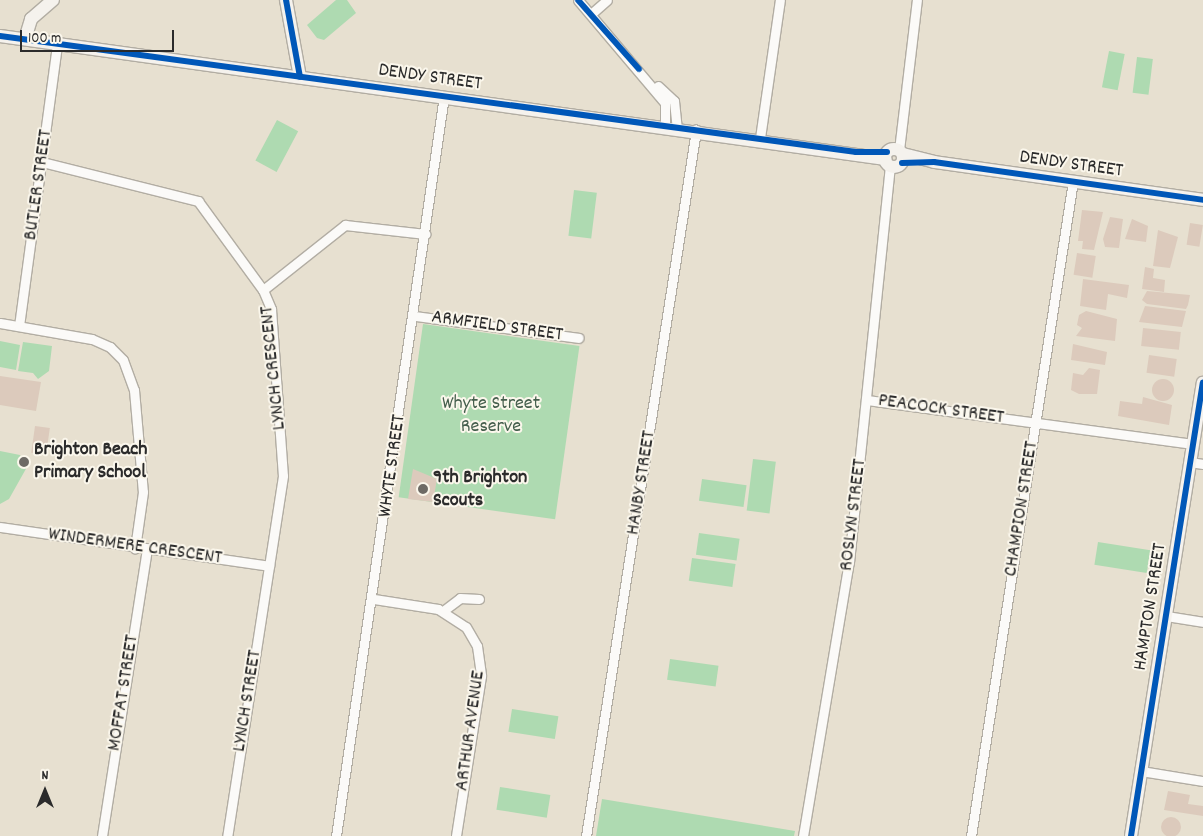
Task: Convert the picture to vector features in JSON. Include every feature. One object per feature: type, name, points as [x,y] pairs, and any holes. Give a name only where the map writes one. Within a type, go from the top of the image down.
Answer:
[{"type":"street","points":[[25,39],[31,19],[53,0]]},
{"type":"street","points":[[286,0],[300,76]]},
{"type":"street","points":[[578,0],[639,68],[674,101],[671,127]]},
{"type":"street","points":[[591,14],[608,0]]},
{"type":"street","points":[[760,138],[780,0]]},
{"type":"street","name":"ROSLYN STREET","points":[[803,836],[849,562],[890,192],[917,0]]},
{"type":"street","name":"DENDY STREET","points":[[0,36],[760,138],[1203,200]]},
{"type":"street","name":"BUTLER STREET","points":[[19,326],[57,44]]},
{"type":"street","name":"WHYTE STREET","points":[[336,836],[374,599],[415,316],[444,96]]},
{"type":"street","name":"HANBY STREET","points":[[586,836],[696,130]]},
{"type":"street","name":"LYNCH CRESCENT","points":[[42,162],[198,201],[263,290],[272,320],[283,476],[269,566]]},
{"type":"street","name":"CHAMPION STREET","points":[[970,836],[1073,181]]},
{"type":"street","points":[[263,290],[345,225],[425,234]]},
{"type":"street","name":"ARMFIELD STREET","points":[[415,316],[579,338]]},
{"type":"street","points":[[0,323],[102,343],[128,370],[143,492],[135,548]]},
{"type":"street","name":"HAMPTON STREET","points":[[1131,836],[1166,616],[1197,463],[1193,444],[1203,383]]},
{"type":"street","name":"PEACOCK STREET","points":[[867,400],[1193,444]]},
{"type":"street","name":"WINDERMERE CRESCENT","points":[[0,528],[269,566]]},
{"type":"street","name":"MOFFAT STREET","points":[[102,836],[147,549]]},
{"type":"street","name":"LYNCH STREET","points":[[227,836],[269,566]]},
{"type":"street","points":[[443,611],[460,598],[479,599]]},
{"type":"street","name":"ARTHUR AVENUE","points":[[374,599],[443,611],[473,636],[481,665],[456,836]]},
{"type":"street","points":[[1166,616],[1203,622]]},
{"type":"street","points":[[1141,772],[1203,781]]},
{"type":"green space","points":[[336,0],[347,0],[356,13],[324,40],[317,38],[307,25]]},
{"type":"green space","points":[[1109,51],[1125,54],[1118,90],[1102,87]]},
{"type":"green space","points":[[1137,57],[1153,59],[1148,95],[1133,93]]},
{"type":"green space","points":[[277,120],[298,131],[277,172],[255,161]]},
{"type":"green space","points":[[574,190],[597,193],[591,238],[568,236]]},
{"type":"green space","name":"Whyte Street Reserve","points":[[423,324],[579,346],[555,519],[399,497]]},
{"type":"green space","points":[[0,341],[20,345],[16,370],[0,367]]},
{"type":"green space","points":[[23,342],[52,346],[49,371],[38,379],[33,373],[18,371]]},
{"type":"green space","points":[[0,451],[20,455],[27,467],[9,499],[0,504]]},
{"type":"green space","points":[[753,459],[776,462],[769,513],[747,511]]},
{"type":"green space","points":[[702,479],[747,485],[744,507],[699,501]]},
{"type":"green space","points":[[699,533],[740,539],[737,560],[696,555]]},
{"type":"green space","points":[[1098,542],[1150,550],[1147,573],[1094,565]]},
{"type":"green space","points":[[692,558],[736,564],[732,587],[689,581]]},
{"type":"green space","points":[[670,659],[719,666],[716,687],[667,680]]},
{"type":"green space","points":[[512,709],[558,716],[555,739],[508,732]]},
{"type":"green space","points":[[500,787],[550,795],[547,818],[496,810]]},
{"type":"green space","points":[[602,799],[795,831],[794,836],[596,836]]},
{"type":"building","points":[[1082,210],[1103,212],[1094,250],[1082,249],[1083,241],[1078,241]]},
{"type":"building","points":[[1110,217],[1123,219],[1119,248],[1105,247],[1103,239]]},
{"type":"building","points":[[1132,219],[1148,226],[1146,242],[1125,239]]},
{"type":"building","points":[[1190,223],[1203,225],[1199,247],[1187,245]]},
{"type":"building","points":[[1158,230],[1178,237],[1170,268],[1153,266]]},
{"type":"building","points":[[1077,253],[1096,256],[1092,278],[1074,275]]},
{"type":"building","points":[[1145,267],[1154,269],[1153,278],[1165,280],[1164,292],[1142,289]]},
{"type":"building","points":[[1083,279],[1129,285],[1127,298],[1108,294],[1106,310],[1080,306]]},
{"type":"building","points":[[1147,291],[1190,295],[1188,305],[1186,309],[1147,304],[1142,300]]},
{"type":"building","points":[[1145,306],[1186,311],[1182,327],[1139,322]]},
{"type":"building","points":[[1086,311],[1117,319],[1115,341],[1076,336],[1082,328],[1077,325],[1079,315]]},
{"type":"building","points":[[1143,328],[1181,332],[1179,350],[1141,346]]},
{"type":"building","points":[[1073,344],[1107,352],[1105,365],[1071,360]]},
{"type":"building","points":[[1149,355],[1177,359],[1174,377],[1146,373]]},
{"type":"building","points":[[1089,368],[1100,370],[1097,394],[1079,394],[1071,390],[1073,373],[1083,375]]},
{"type":"building","points":[[0,376],[41,382],[36,411],[0,405]]},
{"type":"building","points":[[1159,379],[1167,379],[1174,386],[1174,394],[1167,401],[1159,401],[1152,394],[1152,386]]},
{"type":"building","points":[[1143,397],[1172,405],[1169,425],[1118,416],[1120,401],[1142,404]]},
{"type":"building","points":[[35,426],[50,428],[46,455],[31,453]]},
{"type":"building","name":"9th Brighton Scouts","points":[[413,469],[437,479],[433,502],[408,499]]},
{"type":"building","points":[[443,495],[462,501],[462,507],[442,504]]},
{"type":"building","points":[[1168,791],[1190,795],[1188,804],[1203,806],[1203,816],[1164,810]]},
{"type":"building","points":[[1171,817],[1178,820],[1181,827],[1178,834],[1171,837],[1164,834],[1161,827],[1164,820]]},
{"type":"cycle path","points":[[286,0],[300,77]]},
{"type":"cycle path","points":[[578,0],[639,69]]},
{"type":"cycle path","points":[[0,36],[856,152],[887,152]]},
{"type":"cycle path","points":[[902,163],[934,162],[1203,200]]},
{"type":"cycle path","points":[[1131,836],[1203,383]]},
{"type":"place","name":"Brighton Beach Primary School","points":[[24,462]]},
{"type":"place","name":"9th Brighton Scouts","points":[[423,489]]}]
